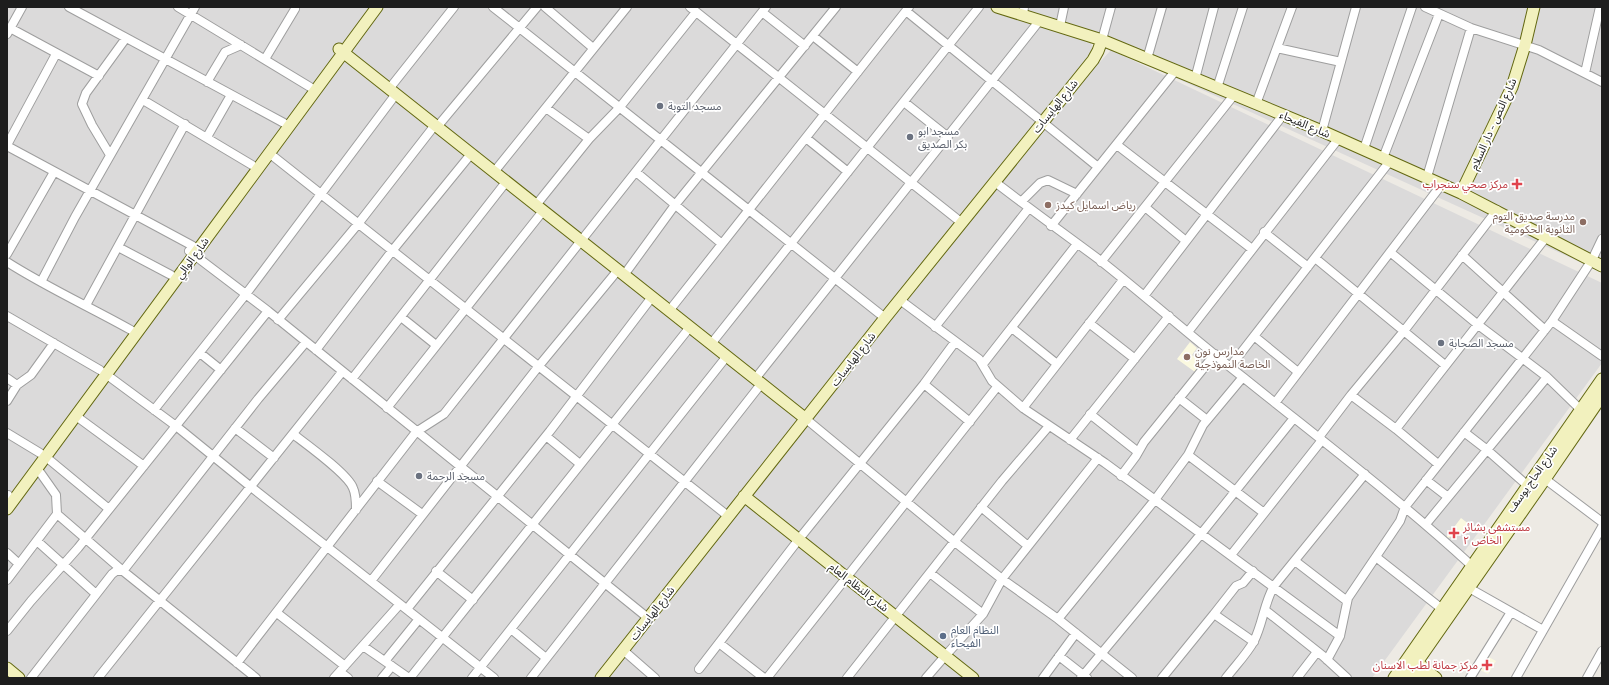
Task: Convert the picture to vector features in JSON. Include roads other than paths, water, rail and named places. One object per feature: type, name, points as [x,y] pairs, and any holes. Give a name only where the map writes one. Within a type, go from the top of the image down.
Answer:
[{"type":"street","points":[[22,7],[9,31],[99,76]]},
{"type":"street","points":[[69,7],[80,10],[126,38],[284,123]]},
{"type":"street","points":[[178,7],[193,11],[241,45],[310,87]]},
{"type":"street","name":"شارع الوالي","points":[[7,496],[76,416],[131,330],[171,276],[269,154],[341,51],[369,7]]},
{"type":"street","name":"شارع الوالي","points":[[7,509],[37,468],[43,455],[252,165],[310,87],[377,7]]},
{"type":"street","points":[[154,410],[246,294],[322,194],[392,92],[454,7]]},
{"type":"street","points":[[493,7],[886,318]]},
{"type":"street","points":[[278,320],[358,224],[436,126],[537,7]]},
{"type":"street","points":[[544,7],[593,48]]},
{"type":"street","points":[[494,172],[627,7]]},
{"type":"street","points":[[371,581],[538,367],[621,272],[836,7]]},
{"type":"street","points":[[711,344],[979,7]]},
{"type":"street","name":"شارع الفيحاء","points":[[997,7],[1024,11],[1040,20],[1102,40],[1339,138],[1497,210],[1597,263]]},
{"type":"street","points":[[1060,26],[1064,7]]},
{"type":"street","points":[[1102,40],[1111,7]]},
{"type":"street","points":[[1147,59],[1162,7]]},
{"type":"street","points":[[1194,79],[1214,7]]},
{"type":"street","points":[[1217,88],[1243,7]]},
{"type":"street","points":[[1256,104],[1292,7]]},
{"type":"street","points":[[1322,131],[1356,7]]},
{"type":"street","points":[[1364,149],[1412,7]]},
{"type":"street","points":[[1425,7],[1471,28],[1539,50],[1602,82]]},
{"type":"street","name":"شارع النص - دار السلام","points":[[1461,193],[1512,87],[1525,45],[1534,7]]},
{"type":"street","points":[[1585,73],[1600,20],[1600,7]]},
{"type":"street","points":[[264,59],[295,8]]},
{"type":"street","points":[[237,663],[416,432],[444,414],[764,9],[805,46]]},
{"type":"street","points":[[670,311],[907,9],[991,81],[1098,167]]},
{"type":"street","points":[[387,408],[465,309],[589,139],[620,107],[693,10],[962,223]]},
{"type":"street","points":[[41,282],[110,155],[193,11]]},
{"type":"street","points":[[1230,367],[1315,258],[1387,159],[1439,14]]},
{"type":"street","points":[[531,678],[685,481],[835,278],[1040,20]]},
{"type":"street","points":[[1427,177],[1471,28]]},
{"type":"street","points":[[813,36],[858,72]]},
{"type":"street","points":[[110,155],[92,125],[82,104],[86,93],[126,38]]},
{"type":"street","name":"شارع الهايسات","points":[[601,678],[728,516],[1093,60],[1102,40]]},
{"type":"street","points":[[207,82],[225,52],[241,45]]},
{"type":"street","points":[[1277,48],[1341,62]]},
{"type":"street","points":[[341,51],[806,419],[955,542],[1002,579],[1058,619],[1132,678]]},
{"type":"street","points":[[56,54],[7,145],[54,172],[135,214],[192,250],[648,618]]},
{"type":"street","points":[[1051,226],[1176,70]]},
{"type":"street","points":[[207,137],[231,95]]},
{"type":"street","points":[[1101,262],[1234,95]]},
{"type":"street","points":[[143,100],[186,124],[252,165]]},
{"type":"street","points":[[904,102],[948,137]]},
{"type":"street","points":[[546,108],[589,139]]},
{"type":"street","points":[[1144,296],[1284,115]]},
{"type":"street","points":[[86,305],[186,124]]},
{"type":"street","points":[[806,138],[848,172]]},
{"type":"street","points":[[1188,332],[1264,232],[1339,138]]},
{"type":"street","points":[[1117,145],[1252,248]]},
{"type":"street","points":[[269,154],[322,194],[538,367],[728,516]]},
{"type":"street","points":[[316,350],[392,251],[471,154]]},
{"type":"street","points":[[7,254],[54,172]]},
{"type":"street","points":[[636,172],[722,244]]},
{"type":"street","points":[[1021,202],[1040,183],[1048,180],[1077,194]]},
{"type":"street","points":[[352,379],[506,182]]},
{"type":"street","points":[[995,182],[1051,226],[1101,262],[1169,316],[1243,378],[1426,524],[1472,566]]},
{"type":"street","points":[[1275,402],[1442,184]]},
{"type":"street","points":[[935,328],[1029,208]]},
{"type":"street","points":[[1145,208],[1186,240]]},
{"type":"street","points":[[1231,556],[1351,395],[1404,331],[1497,210]]},
{"type":"street","points":[[1264,232],[1308,267]]},
{"type":"street","points":[[1396,429],[1444,365],[1547,236]]},
{"type":"street","points":[[1327,660],[1340,636],[1347,601],[1400,521],[1405,507],[1597,263],[1602,239]]},
{"type":"street","points":[[983,364],[1077,244]]},
{"type":"street","points":[[118,247],[171,276]]},
{"type":"street","points":[[1390,252],[1477,324],[1547,377],[1581,410]]},
{"type":"street","points":[[1462,255],[1545,330]]},
{"type":"street","points":[[1315,258],[1444,365]]},
{"type":"street","points":[[7,262],[131,330]]},
{"type":"street","points":[[1023,408],[1123,280]]},
{"type":"street","points":[[340,672],[363,646],[436,571],[546,436],[652,297]]},
{"type":"street","points":[[900,300],[935,328],[973,354],[983,364],[997,387],[1023,408],[1098,458],[1154,501],[1274,586],[1340,636]]},
{"type":"street","points":[[7,632],[31,601],[85,539],[268,311]]},
{"type":"street","points":[[7,316],[104,372],[176,426],[251,487],[494,678]]},
{"type":"street","points":[[1070,440],[1169,316]]},
{"type":"street","points":[[401,317],[436,345]]},
{"type":"street","points":[[1552,321],[1602,356]]},
{"type":"street","points":[[1089,323],[1135,359]]},
{"type":"street","points":[[363,646],[410,678],[690,327]]},
{"type":"street","points":[[1012,328],[1057,364]]},
{"type":"street","points":[[1254,336],[1298,372]]},
{"type":"street","points":[[123,571],[235,428],[306,342]]},
{"type":"street","points":[[699,669],[799,539],[924,384],[955,342]]},
{"type":"street","points":[[7,401],[17,384],[31,375],[54,343]]},
{"type":"street","points":[[200,353],[221,370]]},
{"type":"street","points":[[1121,476],[1179,398],[1215,354]]},
{"type":"street","points":[[472,678],[727,356]]},
{"type":"street","points":[[98,678],[342,372]]},
{"type":"street","points":[[1426,524],[1486,449],[1547,377]]},
{"type":"street","points":[[7,378],[17,384]]},
{"type":"street","points":[[1058,619],[1154,501],[1188,455],[1200,430],[1207,420],[1243,378]]},
{"type":"street","name":"شارع الحاج يوسف","points":[[1410,666],[1442,609],[1602,379]]},
{"type":"street","points":[[924,384],[970,422]]},
{"type":"street","points":[[719,643],[766,678],[997,387]]},
{"type":"street","points":[[1351,395],[1396,429],[1438,464]]},
{"type":"street","name":"شارع الحاج يوسف","points":[[1394,678],[1410,666],[1469,588],[1545,480],[1598,411],[1602,396]]},
{"type":"street","points":[[1179,398],[1207,420]]},
{"type":"street","points":[[1090,414],[1138,452]]},
{"type":"street","points":[[76,416],[144,466]]},
{"type":"street","points":[[1059,656],[1084,677],[1101,653],[1201,534],[1294,418]]},
{"type":"street","points":[[847,678],[981,507],[1049,426]]},
{"type":"street","points":[[235,428],[274,458]]},
{"type":"street","points":[[1464,432],[1528,486]]},
{"type":"street","points":[[7,433],[43,455],[109,509]]},
{"type":"street","points":[[293,434],[339,472],[351,485],[354,492],[356,510]]},
{"type":"street","points":[[546,436],[580,464]]},
{"type":"street","points":[[1188,455],[1264,513]]},
{"type":"street","points":[[926,678],[983,614],[1002,579],[1098,458]]},
{"type":"street","points":[[7,580],[57,514],[56,495],[37,468]]},
{"type":"street","points":[[1226,678],[1254,642],[1274,586],[1365,474]]},
{"type":"street","points":[[1426,480],[1448,497]]},
{"type":"street","points":[[1545,480],[1602,522]]},
{"type":"street","points":[[378,482],[422,514]]},
{"type":"street","name":"شارع النظام العام","points":[[744,496],[973,678]]},
{"type":"street","points":[[981,507],[1028,546]]},
{"type":"street","points":[[57,514],[123,571],[256,678]]},
{"type":"street","points":[[1516,678],[1602,527]]},
{"type":"street","points":[[36,541],[96,594]]},
{"type":"street","points":[[7,553],[19,564]]},
{"type":"street","points":[[1376,557],[1442,609]]},
{"type":"street","points":[[1295,561],[1347,601]]},
{"type":"street","points":[[31,678],[112,574],[116,571],[123,571]]},
{"type":"street","points":[[436,571],[473,600]]},
{"type":"street","points":[[1162,678],[1236,586],[1243,583],[1253,571]]},
{"type":"street","points":[[930,573],[983,614]]},
{"type":"street","points":[[1469,588],[1543,630]]},
{"type":"street","points":[[1265,610],[1347,678]]},
{"type":"street","points":[[1470,678],[1512,612]]},
{"type":"street","points":[[277,613],[348,678]]},
{"type":"street","points":[[1214,614],[1254,642]]},
{"type":"street","points":[[382,678],[388,664],[419,619]]},
{"type":"street","points":[[511,629],[546,658]]},
{"type":"street","points":[[1043,678],[1076,633]]},
{"type":"street","points":[[623,650],[654,678]]},
{"type":"street","points":[[1587,678],[1602,651]]},
{"type":"street","points":[[1297,678],[1317,652]]},
{"type":"street","points":[[1410,666],[1422,678]]},
{"type":"street","points":[[1410,666],[1436,678]]},
{"type":"street","points":[[7,668],[19,678]]},
{"type":"place","name":"مسجد التوبة","points":[[660,106]]},
{"type":"place","name":"مسجد ابو بكر الصديق","points":[[910,137]]},
{"type":"place","name":"مركز صحي سنجراب","points":[[1517,184]]},
{"type":"place","name":"رياض اسمايل كيدز","points":[[1048,205]]},
{"type":"place","name":"مدرسة صديق التوم الثانوية الحكومية","points":[[1583,222]]},
{"type":"place","name":"مسجد الصحابة","points":[[1441,343]]},
{"type":"place","name":"مدارس نون الخاصة النموذجية","points":[[1187,357]]},
{"type":"place","name":"مسجد الرحمة","points":[[419,476]]},
{"type":"place","name":"مستشفى بشائر الخاص ٢","points":[[1454,533]]},
{"type":"place","name":"النظام العام الفيحاء","points":[[943,636]]},
{"type":"place","name":"مركز جمانة لطب الاسنان","points":[[1487,665]]}]
